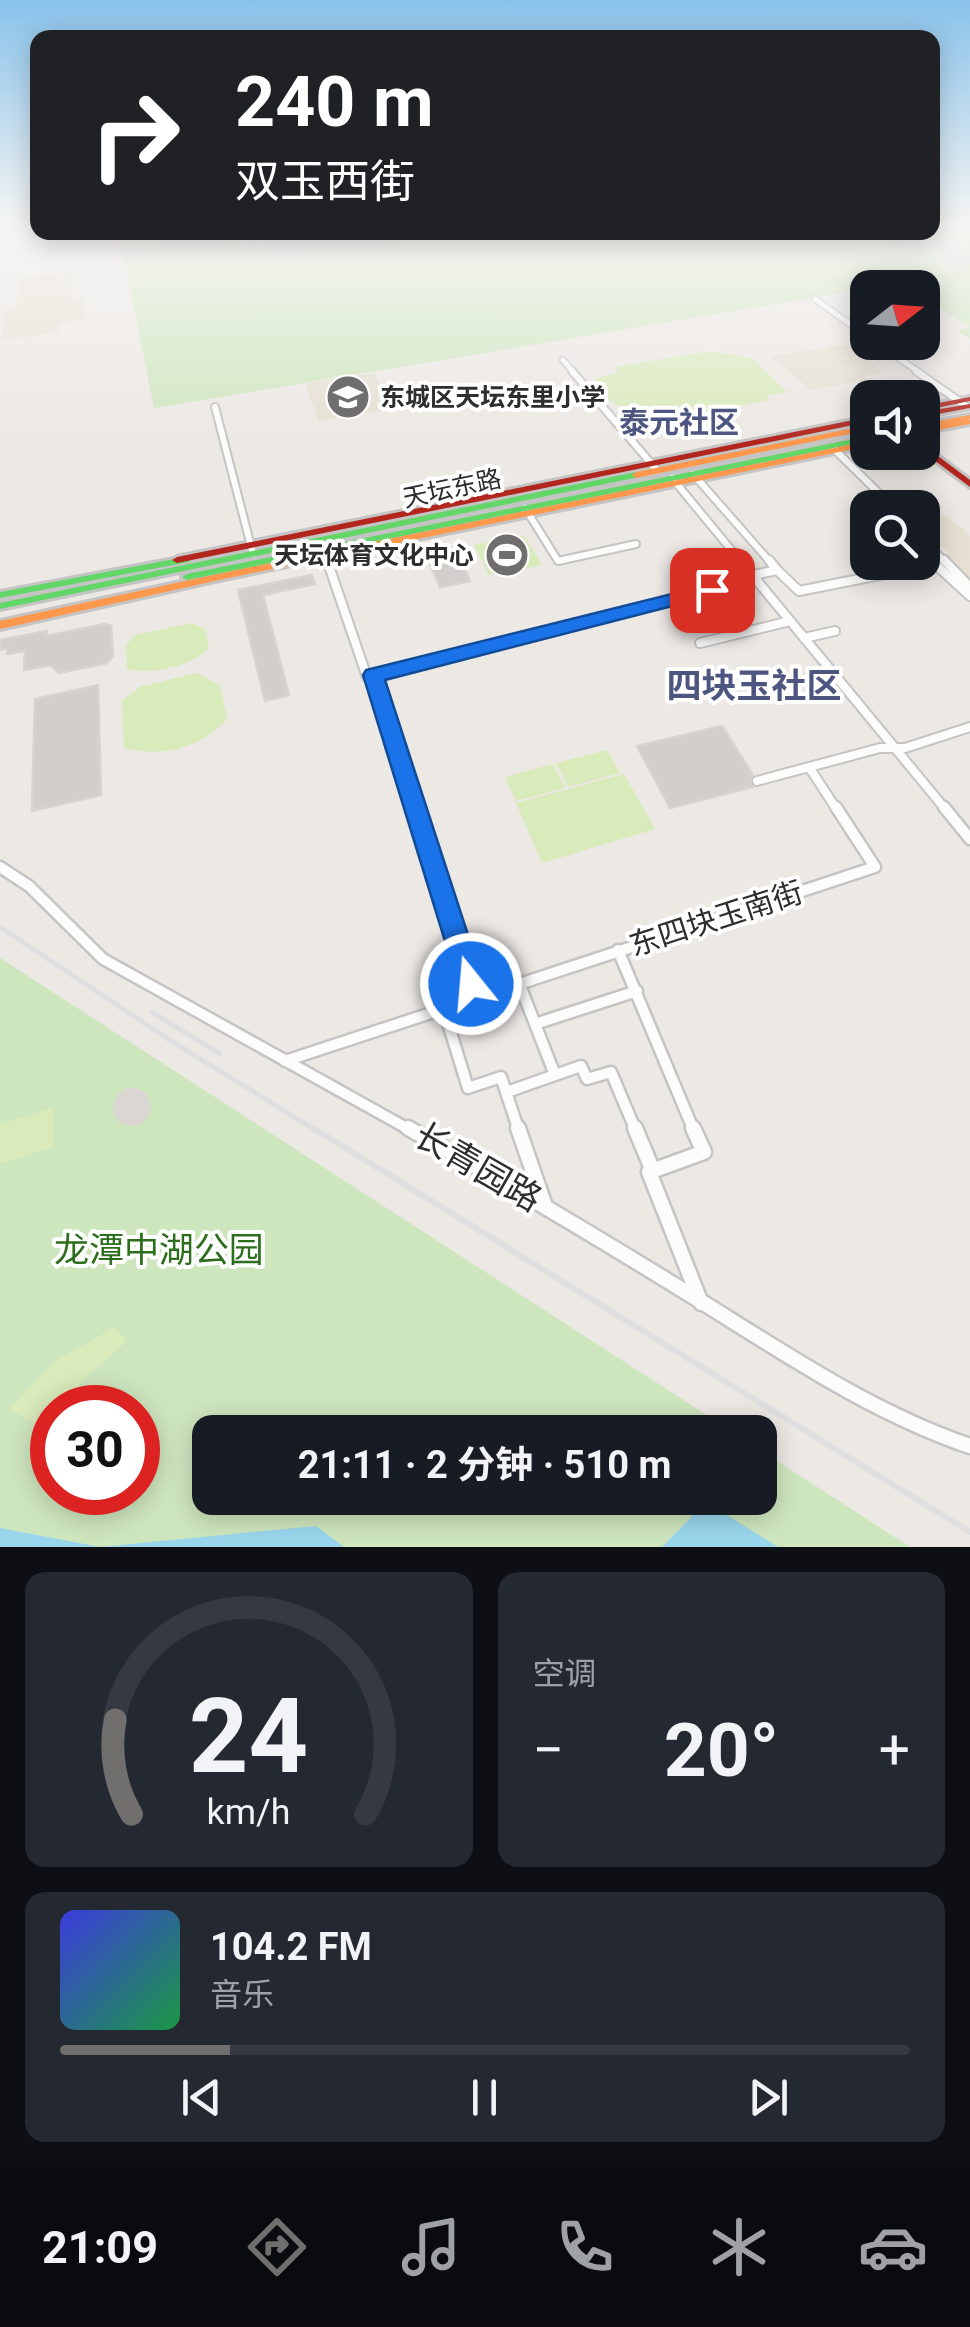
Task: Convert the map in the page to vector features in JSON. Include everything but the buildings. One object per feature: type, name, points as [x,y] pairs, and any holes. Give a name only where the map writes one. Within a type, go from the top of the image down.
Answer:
[{"type":"main road","points":[[940,411],[967,409]]},
{"type":"main road","points":[[940,423],[967,409]]},
{"type":"main road","name":"天坛东路","points":[[47,601],[251,549],[850,427]]},
{"type":"main road","name":"天坛东路","points":[[47,601],[324,552],[850,445]]},
{"type":"main road","points":[[940,448],[970,476]]},
{"type":"main road","points":[[940,460],[970,484]]},
{"type":"main road","points":[[0,595],[251,549]]},
{"type":"main road","points":[[0,626],[324,552]]},
{"type":"main road","points":[[220,577],[269,560]]},
{"type":"main road","points":[[0,606],[47,601]]},
{"type":"main road","points":[[0,615],[47,601]]},
{"type":"street","points":[[815,300],[850,324]]},
{"type":"street","points":[[563,360],[653,466]]},
{"type":"street","points":[[900,360],[967,409]]},
{"type":"street","points":[[214,407],[251,549]]},
{"type":"street","points":[[833,448],[876,490]]},
{"type":"street","points":[[694,476],[799,591],[935,564],[970,596]]},
{"type":"street","points":[[673,480],[970,840]]},
{"type":"street","points":[[526,509],[558,561],[636,544]]},
{"type":"street","points":[[324,552],[370,676],[475,997]]},
{"type":"street","points":[[940,556],[970,586]]},
{"type":"street","points":[[370,676],[777,570]]},
{"type":"street","points":[[712,590],[720,599]]},
{"type":"street","points":[[700,643],[790,621]]},
{"type":"street","points":[[804,638],[835,630]]},
{"type":"street","points":[[757,781],[880,748],[895,750],[970,727]]},
{"type":"street","name":"东四块玉南街","points":[[285,1060],[875,867],[809,767]]},
{"type":"street","name":"长青园路","points":[[0,867],[29,886],[103,958],[545,1206],[701,1303],[926,1431],[970,1446]]},
{"type":"street","points":[[618,950],[704,1152],[649,1172],[701,1303]]},
{"type":"street","points":[[519,982],[555,1075]]},
{"type":"street","points":[[535,1024],[637,990]]},
{"type":"street","points":[[443,1007],[468,1088],[502,1077],[545,1206]]},
{"type":"street","points":[[506,1092],[581,1066],[587,1079],[611,1072],[653,1171]]},
{"type":"shaded area","points":[[18,298],[78,298],[83,299],[84,319],[59,323],[58,332],[2,340],[4,311],[17,308]]},
{"type":"shaded area","points":[[847,345],[850,360],[866,360],[882,372],[864,375],[868,380],[850,380],[850,383],[811,390],[771,356]]},
{"type":"shaded area","name":"东城区天坛东里小学","points":[[374,373],[393,409],[319,421],[305,384]]},
{"type":"shaded area","points":[[946,515],[970,536],[970,585],[940,556],[949,553],[940,545],[940,516]]},
{"type":"shaded area","points":[[132,1088],[145,1094],[151,1107],[145,1120],[132,1126],[119,1120],[113,1107],[119,1094]]},
{"type":"green space","points":[[132,298],[811,298],[154,408]]},
{"type":"green space","points":[[940,298],[970,298],[970,327],[940,308]]},
{"type":"green space","points":[[970,327],[970,339],[956,330]]},
{"type":"green space","points":[[710,351],[752,358],[787,392],[766,396],[770,400],[661,421],[623,409],[597,387],[603,386],[596,378],[618,372],[615,367]]},
{"type":"green space","name":"天坛体育文化中心","points":[[524,535],[542,565],[489,575],[474,545]]},
{"type":"green space","points":[[192,623],[205,629],[209,648],[202,654],[171,668],[127,669],[126,645],[135,635]]},
{"type":"green space","points":[[196,673],[220,685],[227,719],[205,737],[180,748],[153,752],[124,748],[122,701],[140,687]]},
{"type":"green space","points":[[607,750],[620,773],[568,787],[556,763]]},
{"type":"green space","points":[[553,764],[565,788],[515,801],[505,777]]},
{"type":"green space","points":[[624,774],[655,829],[542,863],[516,803]]},
{"type":"green space","name":"龙潭中湖公园","points":[[0,958],[707,1415],[192,1415],[192,1515],[777,1515],[777,1461],[910,1547],[0,1547]]},
{"type":"green space","points":[[53,1108],[53,1147],[0,1164],[0,1124]]},
{"type":"green space","points":[[115,1327],[127,1341],[80,1385],[32,1385],[54,1362]]},
{"type":"green space","points":[[30,1387],[30,1421],[10,1408]]},
{"type":"water","points":[[693,1515],[727,1515],[778,1547],[662,1547]]},
{"type":"water","points":[[316,1526],[344,1547],[100,1547]]},
{"type":"water","points":[[0,1528],[100,1547],[0,1547]]},
{"type":"railway","points":[[0,927],[168,1039],[317,1131]]},
{"type":"railway","points":[[152,1012],[220,1054]]},
{"type":"railway","points":[[313,1128],[970,1532]]},
{"type":"traffic: fast","points":[[187,577],[850,442]]},
{"type":"traffic: fast","points":[[0,606],[636,475]]},
{"type":"traffic: fast","points":[[0,595],[185,560]]},
{"type":"traffic: slow","points":[[940,423],[970,417]]},
{"type":"traffic: slow","points":[[940,428],[970,422]]},
{"type":"traffic: slow","points":[[636,475],[850,431]]},
{"type":"traffic: slow","points":[[220,577],[850,447]]},
{"type":"traffic: slow","points":[[0,625],[227,575]]},
{"type":"traffic: jam","points":[[940,405],[970,399]]},
{"type":"traffic: jam","points":[[940,412],[970,406]]},
{"type":"traffic: jam","points":[[177,560],[850,423]]},
{"type":"traffic: jam","points":[[940,460],[970,484]]},
{"type":"place","name":"东城区天坛东里小学","points":[[348,397]]},
{"type":"place","name":"天坛体育文化中心","points":[[507,555]]},
{"type":"district","name":"泰元社区","points":[[679,423]]},
{"type":"district","name":"四块玉社区","points":[[754,686]]},
{"type":"route","points":[[471,984],[373,675],[712,590]]}]
